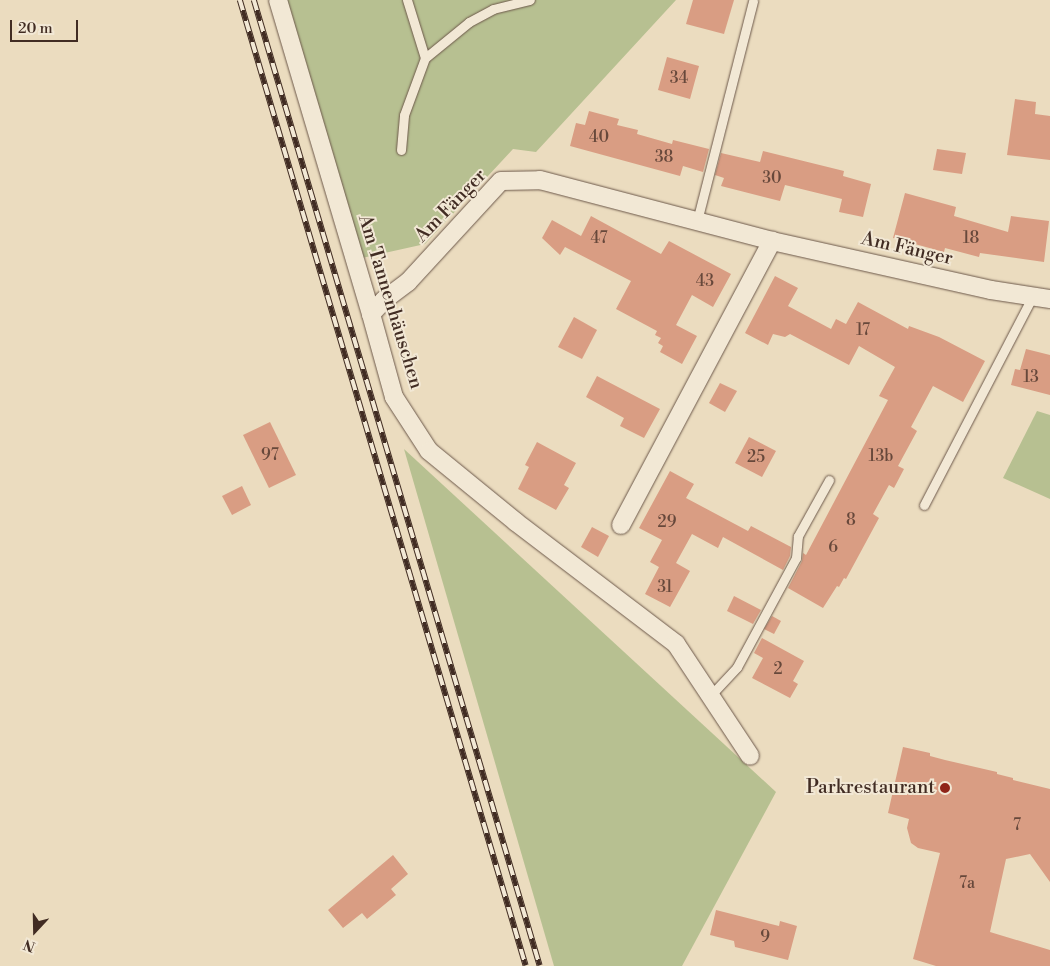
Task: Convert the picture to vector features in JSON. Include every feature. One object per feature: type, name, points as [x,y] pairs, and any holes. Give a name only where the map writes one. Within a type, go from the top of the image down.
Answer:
[{"type":"street","name":"Am Tannenhäuschen","points":[[278,0],[394,397],[429,451],[516,522],[676,644],[750,756]]},
{"type":"street","name":"Am Fänger","points":[[371,314],[384,300],[408,282],[501,181],[540,180],[772,241],[991,290],[1041,297]]},
{"type":"street","points":[[622,525],[772,241]]},
{"type":"lane","points":[[407,0],[424,58]]},
{"type":"lane","points":[[401,150],[404,115],[424,58],[469,22],[492,9],[530,0]]},
{"type":"lane","points":[[696,221],[753,1]]},
{"type":"lane","name":"Am Fänger","points":[[924,506],[1041,297]]},
{"type":"lane","points":[[711,695],[737,667],[796,558],[798,536],[829,480]]},
{"type":"green space","points":[[286,0],[676,0],[536,152],[513,149],[425,244],[362,258]]},
{"type":"green space","points":[[1037,411],[1050,415],[1050,499],[1003,478]]},
{"type":"green space","points":[[404,449],[776,792],[682,966],[554,966]]},
{"type":"building","points":[[693,0],[734,0],[724,34],[686,24]]},
{"type":"building","points":[[667,57],[699,66],[690,99],[658,90]]},
{"type":"building","points":[[1015,99],[1036,102],[1035,114],[1050,116],[1050,160],[1007,155]]},
{"type":"building","points":[[589,111],[619,119],[617,125],[638,130],[637,134],[672,144],[673,140],[709,149],[703,172],[683,166],[680,176],[570,146],[576,123],[585,125]]},
{"type":"building","points":[[937,149],[966,153],[962,174],[933,170]]},
{"type":"building","points":[[763,151],[844,171],[843,176],[871,184],[863,217],[839,212],[842,199],[785,185],[780,201],[721,186],[724,178],[715,175],[721,153],[760,162]]},
{"type":"building","points":[[905,193],[956,207],[954,216],[1008,232],[1011,216],[1049,221],[1044,262],[980,253],[979,257],[945,248],[944,252],[893,238]]},
{"type":"building","points":[[591,216],[661,254],[669,241],[731,274],[713,307],[692,295],[676,325],[697,336],[682,364],[660,352],[663,346],[658,343],[661,338],[655,335],[657,331],[616,309],[631,281],[565,247],[560,255],[542,238],[552,220],[581,236]]},
{"type":"building","points":[[775,276],[798,288],[788,306],[831,329],[836,319],[846,324],[858,302],[908,329],[909,326],[939,337],[985,361],[963,402],[933,386],[911,427],[917,431],[898,466],[904,469],[894,488],[889,485],[873,514],[879,518],[846,579],[844,578],[839,587],[837,586],[823,608],[788,588],[802,561],[803,553],[806,555],[888,400],[879,396],[895,367],[859,346],[849,365],[790,334],[785,337],[773,334],[768,345],[745,333]]},
{"type":"building","points":[[574,317],[597,330],[582,359],[558,347]]},
{"type":"building","points":[[1026,349],[1050,355],[1050,395],[1011,385],[1015,369],[1020,370]]},
{"type":"building","points":[[597,376],[660,409],[644,438],[620,426],[624,418],[586,397]]},
{"type":"building","points":[[720,383],[737,391],[725,412],[709,403]]},
{"type":"building","points":[[270,422],[296,475],[269,488],[243,435]]},
{"type":"building","points":[[749,437],[776,451],[762,477],[735,463]]},
{"type":"building","points":[[537,442],[576,463],[564,485],[569,488],[556,510],[518,489],[529,467],[525,465]]},
{"type":"building","points":[[670,471],[694,484],[686,498],[748,531],[751,526],[791,547],[790,556],[783,570],[723,537],[718,548],[692,534],[676,563],[690,571],[670,607],[645,594],[659,567],[650,562],[662,540],[639,528]]},
{"type":"building","points":[[242,486],[251,505],[232,515],[222,496]]},
{"type":"building","points":[[592,527],[609,536],[598,557],[581,547]]},
{"type":"building","points":[[734,596],[761,610],[753,624],[727,611]]},
{"type":"building","points":[[772,616],[781,621],[774,634],[764,629]]},
{"type":"building","points":[[762,638],[804,661],[793,681],[798,684],[790,698],[752,678],[763,658],[754,653]]},
{"type":"building","points":[[903,747],[930,753],[930,756],[945,760],[997,772],[997,774],[1013,778],[1013,780],[1050,789],[1050,882],[1030,854],[1006,859],[990,932],[1050,950],[1050,966],[936,966],[913,959],[940,853],[918,848],[911,843],[907,828],[909,819],[888,813]]},
{"type":"building","points":[[393,855],[408,874],[391,889],[396,895],[367,919],[362,913],[343,928],[328,910]]},
{"type":"building","points":[[716,910],[779,926],[780,921],[797,926],[788,960],[735,947],[734,941],[710,935]]},
{"type":"railway","points":[[240,0],[526,966]]},
{"type":"railway","points":[[254,0],[540,966]]},
{"type":"place","name":"Parkrestaurant","points":[[945,788]]}]
